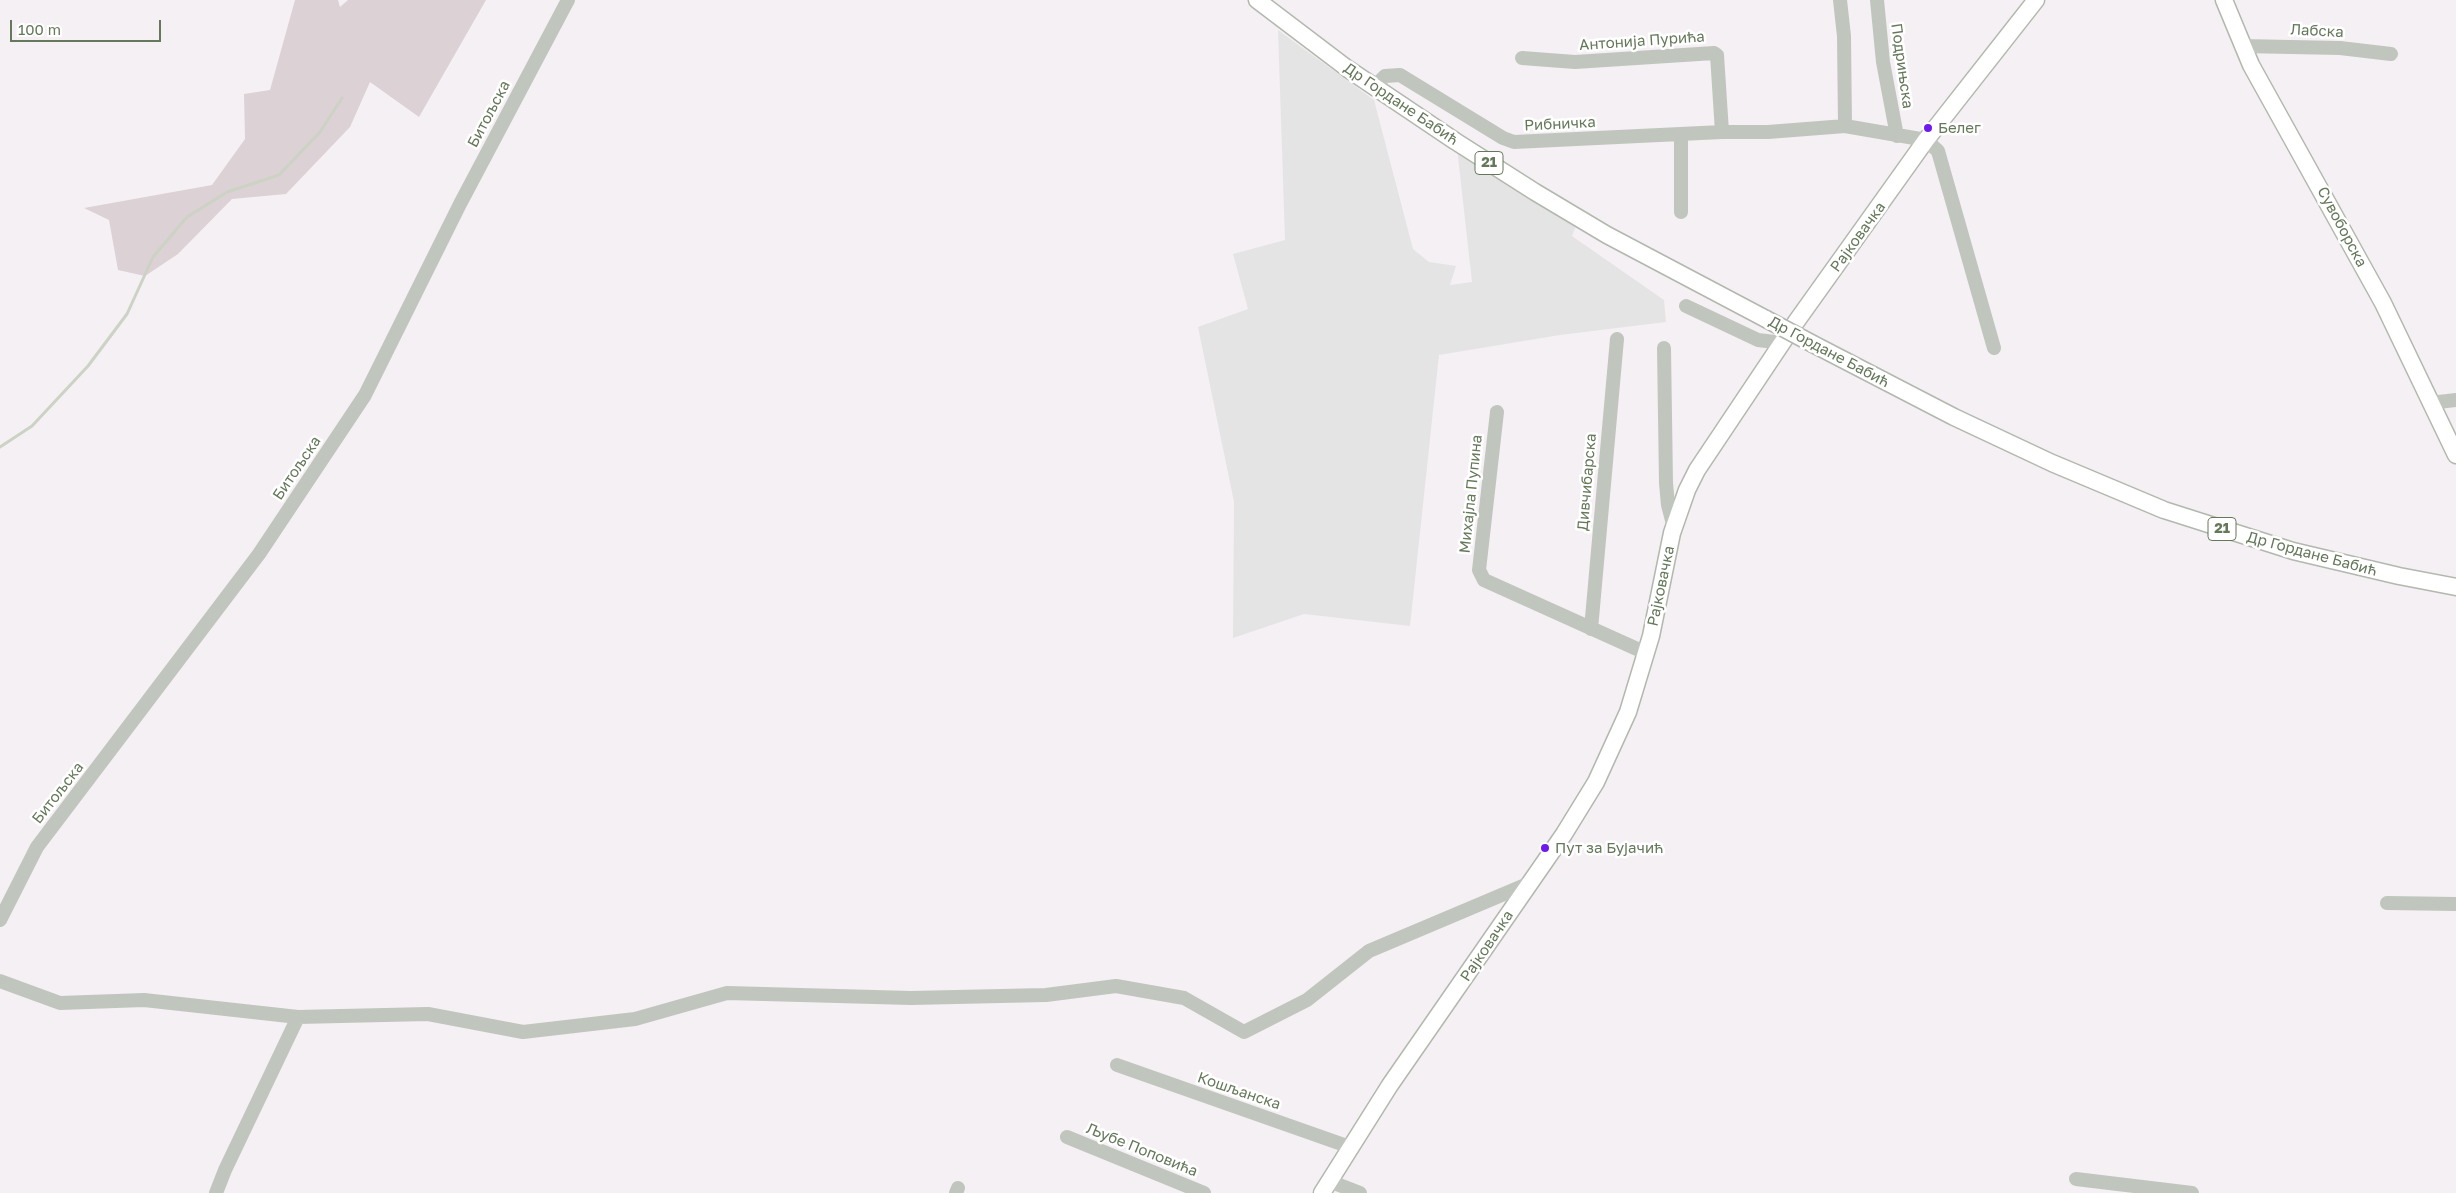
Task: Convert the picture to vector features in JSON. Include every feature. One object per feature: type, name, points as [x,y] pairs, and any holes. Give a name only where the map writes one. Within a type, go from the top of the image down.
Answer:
[{"type":"main road","name":"Др Гордане Бабић","points":[[1256,0],[1374,87],[1455,141],[1575,215],[1766,319],[1946,413],[2052,463],[2164,510],[2293,552],[2456,587]]},
{"type":"main road","name":"Рајковачка","points":[[1326,1187],[1408,1059],[1564,834],[1596,782],[1624,724],[1646,653],[1674,528],[1687,490],[1697,470],[1782,343],[1926,140],[2036,0]]},
{"type":"main road","name":"Сувоборска","points":[[2224,0],[2242,46],[2383,303],[2456,456]]},
{"type":"street","name":"Битољска","points":[[0,920],[37,847],[259,554],[365,395],[460,204],[568,0]]},
{"type":"street","points":[[1840,0],[1844,36],[1845,126]]},
{"type":"street","name":"Подрињска","points":[[1877,0],[1883,62],[1897,136]]},
{"type":"street","name":"Лабска","points":[[2242,46],[2340,48],[2391,54]]},
{"type":"street","name":"Антонија Пурића","points":[[1522,58],[1575,62],[1714,53],[1717,55],[1722,132]]},
{"type":"street","name":"Рибничка","points":[[1374,87],[1385,76],[1400,74],[1503,138],[1514,142],[1722,132],[1768,132],[1845,126],[1926,140]]},
{"type":"street","points":[[1681,134],[1681,212]]},
{"type":"street","points":[[1926,140],[1938,151],[1994,348]]},
{"type":"street","points":[[1686,306],[1758,340],[1782,343]]},
{"type":"street","name":"Дивчибарска","points":[[1592,629],[1617,339]]},
{"type":"street","points":[[1664,348],[1666,483],[1668,505],[1674,528]]},
{"type":"street","points":[[2430,403],[2456,400]]},
{"type":"street","name":"Михајла Пупина","points":[[1497,412],[1479,570],[1484,580],[1646,653]]},
{"type":"street","points":[[0,981],[60,1003],[144,1000],[298,1017],[428,1014],[523,1032],[635,1019],[727,993],[912,998],[1046,995],[1116,986],[1184,998],[1244,1032],[1307,1000],[1369,951],[1530,883]]},
{"type":"street","points":[[2387,903],[2456,904]]},
{"type":"street","points":[[216,1193],[225,1170],[298,1017]]},
{"type":"street","name":"Кошљанска","points":[[1118,1065],[1350,1147]]},
{"type":"street","name":"Љубе Поповића","points":[[1067,1137],[1204,1193]]},
{"type":"street","points":[[2076,1179],[2192,1193]]},
{"type":"street","points":[[1326,1187],[1360,1193]]},
{"type":"shaded area","points":[[295,0],[338,0],[340,7],[348,0],[486,0],[419,117],[370,82],[350,127],[286,194],[232,199],[178,254],[145,276],[118,270],[109,220],[84,208],[212,185],[245,139],[244,94],[270,90]]},
{"type":"shaded area","points":[[1278,30],[1374,100],[1413,249],[1429,262],[1456,266],[1450,285],[1472,282],[1457,148],[1576,226],[1572,236],[1664,300],[1666,322],[1560,335],[1439,355],[1410,626],[1304,614],[1233,638],[1234,502],[1198,327],[1248,309],[1233,254],[1285,240]]},
{"type":"waterway","points":[[0,447],[32,426],[88,366],[127,314],[153,257],[187,217],[227,192],[279,175],[320,132],[342,98]]},
{"type":"place","name":"Белег","points":[[1928,128]]},
{"type":"place","name":"Пут за Бујачић","points":[[1545,848]]}]
